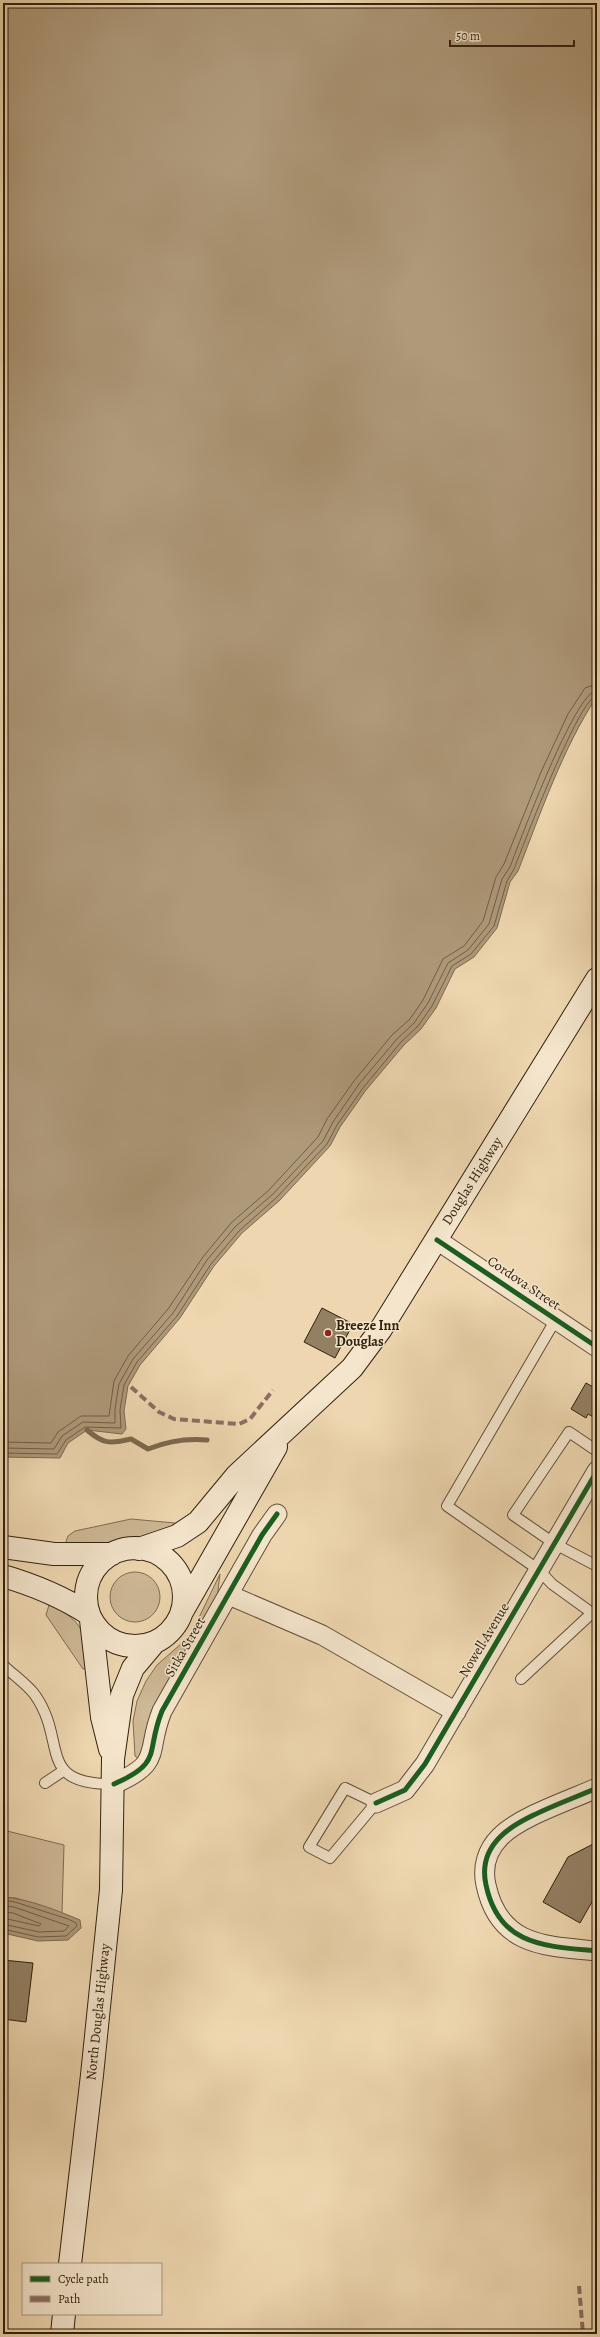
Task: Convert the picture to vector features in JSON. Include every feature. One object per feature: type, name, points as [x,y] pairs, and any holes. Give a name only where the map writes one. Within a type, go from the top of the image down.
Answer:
[{"type":"main road","name":"Douglas Highway","points":[[139,1549],[178,1536],[198,1522],[237,1476],[352,1368],[381,1329],[597,979]]},
{"type":"main road","points":[[113,1760],[122,1695],[133,1668],[154,1643],[166,1635],[175,1625],[288,1427]]},
{"type":"main road","points":[[3,1547],[54,1554],[112,1554]]},
{"type":"main road","points":[[113,1760],[102,1717],[90,1617],[86,1600],[89,1580],[100,1562],[112,1554],[125,1549],[139,1549],[153,1552],[166,1560],[176,1570],[183,1591],[181,1613]]},
{"type":"main road","points":[[3,1576],[44,1589],[63,1597],[90,1617],[100,1632],[119,1643],[140,1646],[154,1643]]},
{"type":"main road","name":"North Douglas Highway","points":[[70,2263],[92,2075],[110,1898],[114,1784],[113,1760]]},
{"type":"main road","points":[[62,2334],[64,2315]]},
{"type":"street","name":"Cordova Street","points":[[437,1240],[597,1347]]},
{"type":"street","name":"Nowell Avenue","points":[[376,1803],[405,1790],[425,1764],[539,1570],[556,1544],[597,1471]]},
{"type":"street","name":"Sitka Street","points":[[114,1784],[135,1775],[146,1766],[152,1753],[155,1728],[162,1711],[262,1536],[277,1514]]},
{"type":"street","points":[[228,1595],[322,1635],[456,1712]]},
{"type":"street","points":[[597,1788],[515,1825],[500,1837],[488,1852],[484,1877],[489,1899],[500,1920],[517,1935],[544,1944],[597,1951]]},
{"type":"lane","points":[[521,1679],[592,1613],[552,1584],[539,1570],[447,1506],[556,1319]]},
{"type":"lane","points":[[597,1451],[569,1432],[513,1515],[556,1544],[597,1566]]},
{"type":"lane","points":[[3,1666],[34,1695],[51,1727],[56,1756],[63,1771],[75,1779],[91,1784],[114,1784]]},
{"type":"lane","points":[[45,1783],[63,1771]]},
{"type":"lane","points":[[345,1788],[376,1803],[330,1858],[309,1847],[345,1788]]},
{"type":"shaded area","points":[[131,1519],[175,1523],[180,1529],[135,1543],[67,1553],[63,1550],[68,1536],[75,1531]]},
{"type":"shaded area","points":[[130,1572],[140,1572],[153,1579],[160,1592],[160,1602],[153,1615],[140,1622],[130,1622],[121,1618],[114,1611],[110,1602],[110,1592],[114,1583],[121,1576]]},
{"type":"shaded area","points":[[220,1574],[217,1599],[140,1760],[135,1756],[133,1721],[137,1701],[146,1681],[157,1665],[190,1636]]},
{"type":"shaded area","points":[[49,1605],[69,1616],[76,1622],[81,1630],[86,1647],[86,1669],[83,1669],[46,1615]]},
{"type":"shaded area","points":[[3,1830],[64,1845],[62,1913],[16,1898],[3,1897]]},
{"type":"water","points":[[3,3],[597,3],[597,696],[573,738],[553,782],[518,871],[510,882],[497,928],[474,957],[455,969],[436,1008],[421,1029],[404,1045],[366,1090],[340,1127],[330,1146],[279,1201],[242,1233],[214,1266],[180,1318],[140,1365],[128,1386],[124,1411],[126,1429],[122,1434],[87,1430],[68,1443],[60,1458],[3,1457]]},
{"type":"water","points":[[3,1897],[13,1898],[62,1912],[80,1920],[81,1928],[68,1940],[38,1941],[3,1933]]},
{"type":"building","name":"Breeze Inn Douglas","points":[[322,1308],[353,1324],[335,1358],[304,1342]]},
{"type":"building","points":[[586,1383],[597,1389],[597,1419],[588,1414],[586,1418],[571,1409]]},
{"type":"building","points":[[597,1842],[597,1893],[580,1923],[543,1902],[568,1857]]},
{"type":"building","points":[[3,1960],[33,1963],[26,2022],[3,2019]]},
{"type":"waterway","points":[[87,1430],[93,1435],[107,1442],[118,1442],[131,1439],[148,1449],[177,1441],[192,1439],[207,1440]]},
{"type":"marked path","points":[[131,1387],[159,1412],[174,1419],[239,1424],[250,1419],[273,1390]]},
{"type":"marked path","points":[[579,2286],[583,2334]]},
{"type":"cycle path","points":[[437,1240],[597,1347]]},
{"type":"cycle path","points":[[376,1803],[405,1790],[425,1764],[597,1471]]},
{"type":"cycle path","points":[[114,1784],[130,1776],[147,1762],[162,1711],[262,1535],[277,1514]]},
{"type":"cycle path","points":[[597,1788],[519,1823],[500,1837],[492,1847],[485,1865],[486,1885],[492,1905],[501,1920],[513,1931],[526,1939],[542,1944],[597,1951]]},
{"type":"place","name":"Breeze Inn Douglas","points":[[328,1333]]}]
